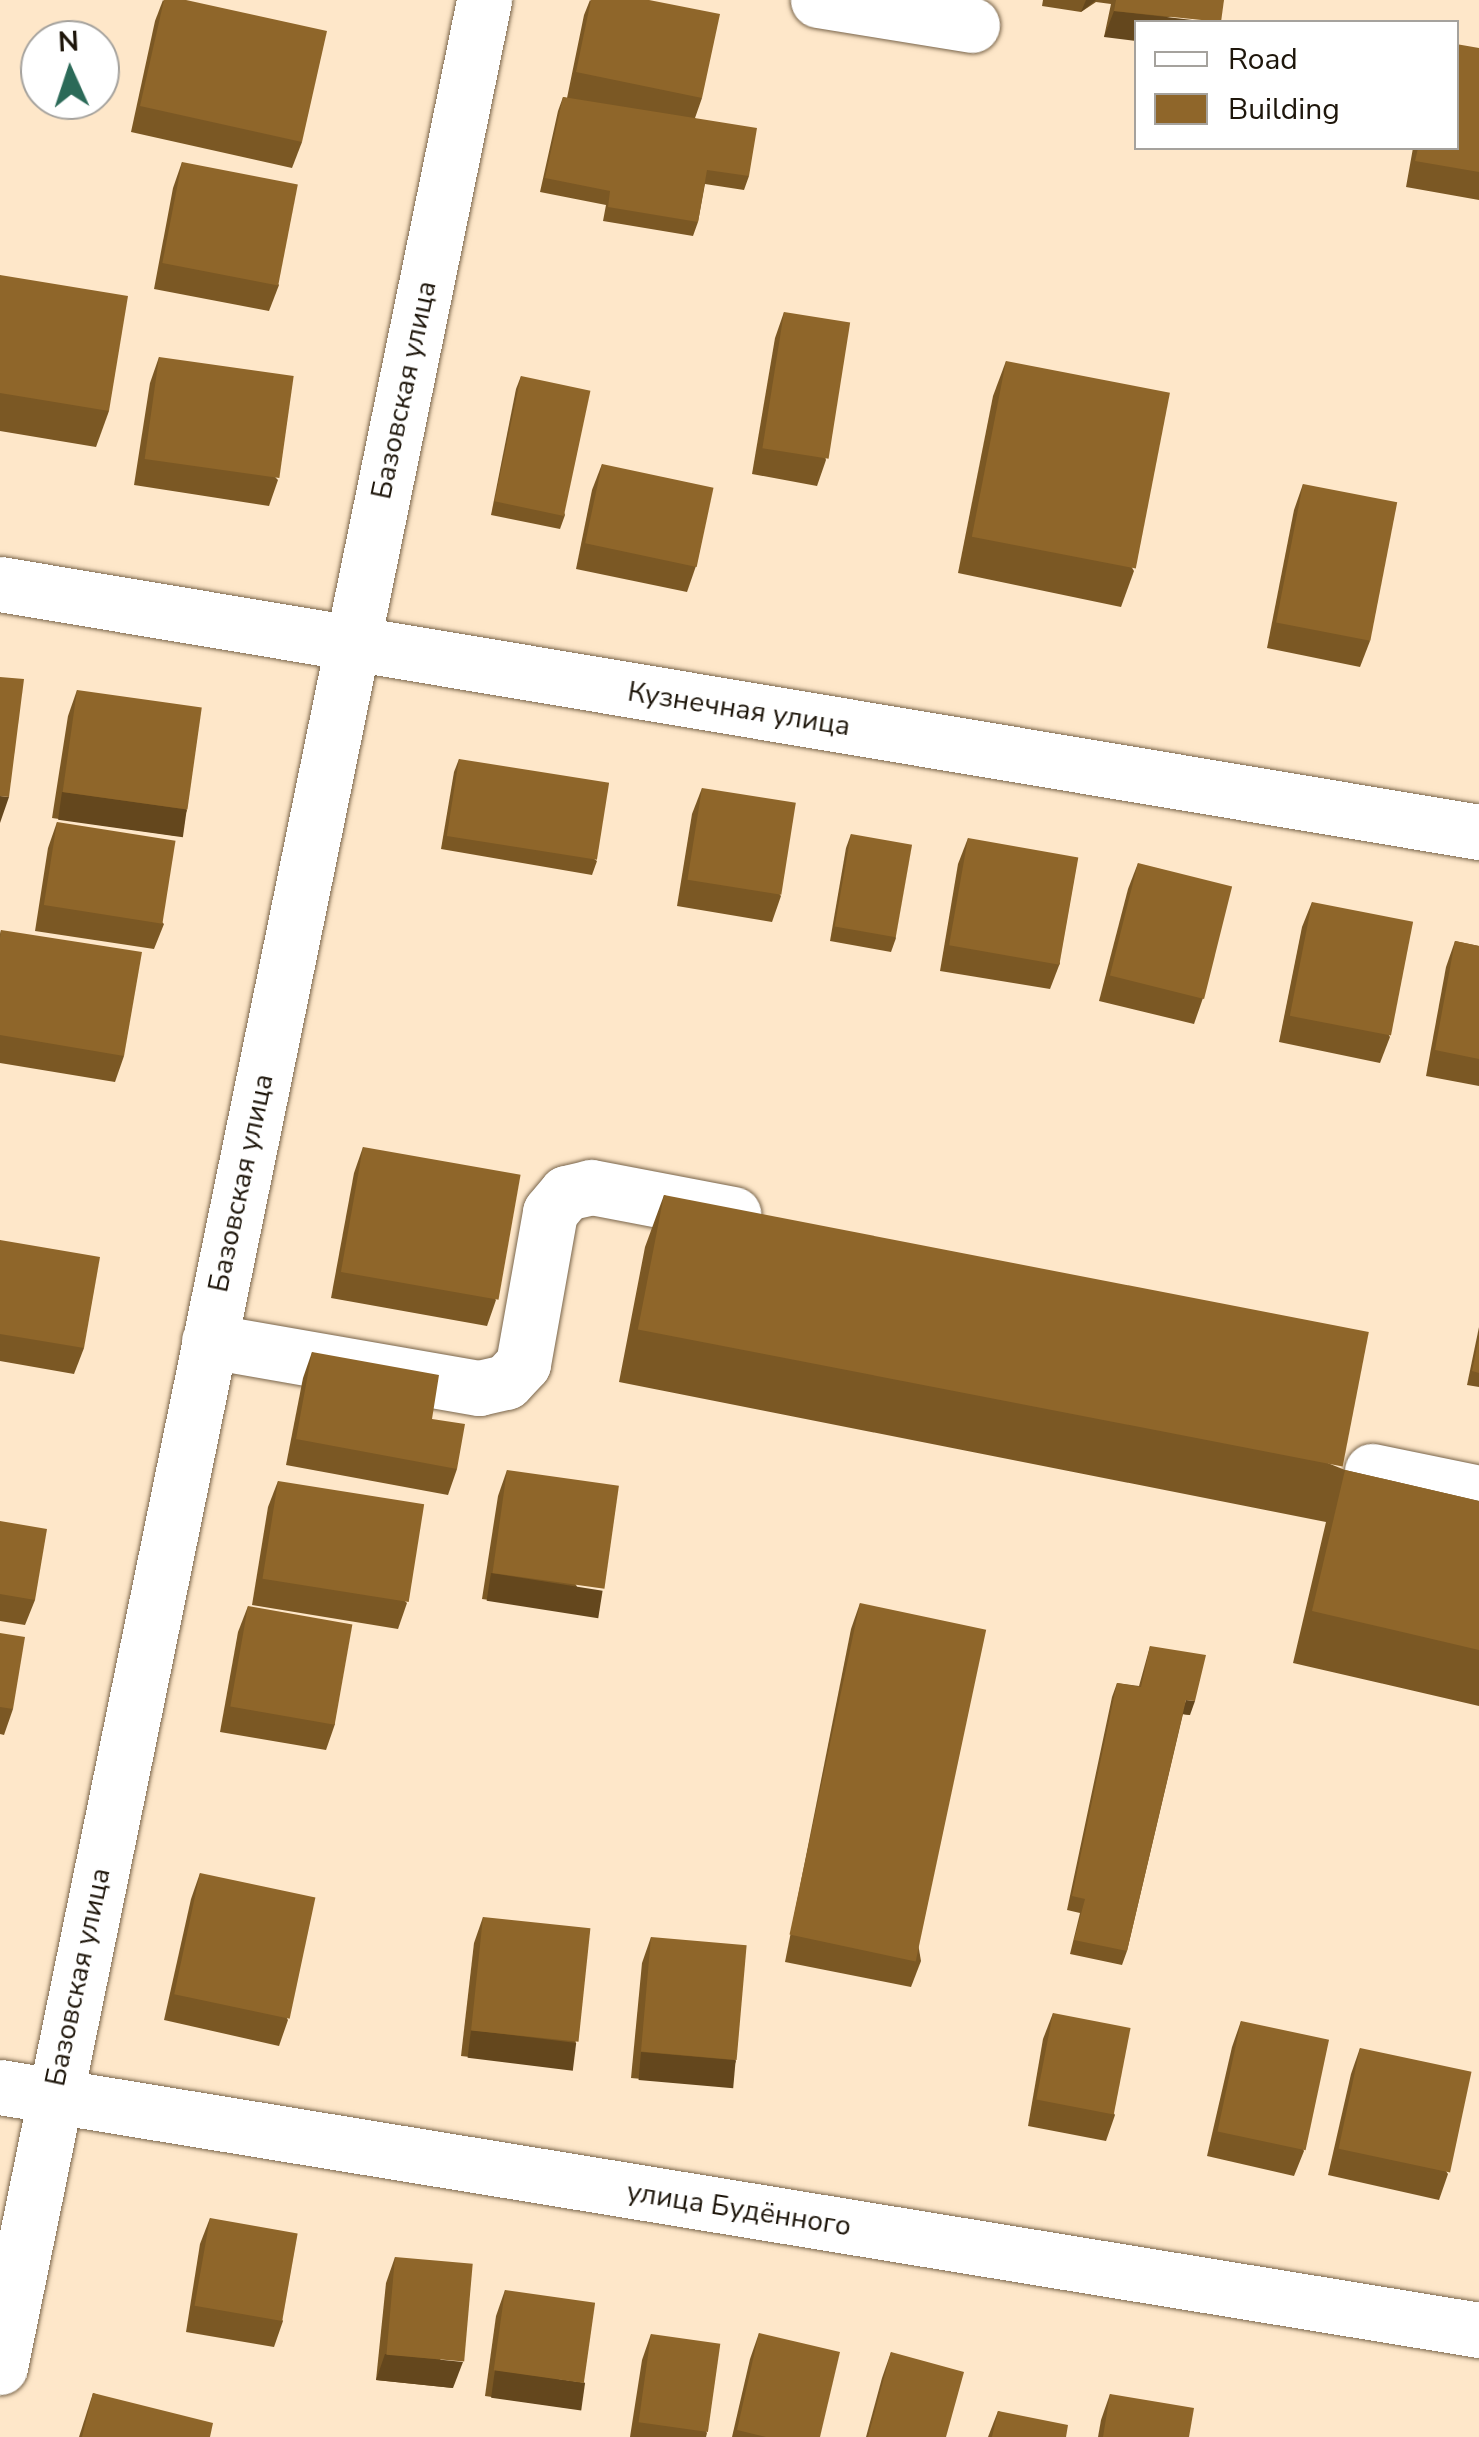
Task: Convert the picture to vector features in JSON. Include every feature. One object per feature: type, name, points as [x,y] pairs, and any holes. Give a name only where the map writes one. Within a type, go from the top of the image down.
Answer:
[{"type":"street","name":"Базовская улица","points":[[0,2367],[484,0]]},
{"type":"street","points":[[818,0],[972,25]]},
{"type":"street","name":"Кузнечная улица","points":[[0,584],[1479,832]]},
{"type":"street","points":[[209,1341],[479,1388],[506,1382],[523,1364],[550,1212],[566,1193],[592,1186],[786,1224]]},
{"type":"street","points":[[1372,1471],[1479,1494]]},
{"type":"street","name":"улица Будённого","points":[[0,2087],[1479,2330]]},
{"type":"building","points":[[164,0],[186,0],[327,31],[302,142],[140,106]]},
{"type":"building","points":[[591,0],[649,0],[720,14],[702,98],[576,72]]},
{"type":"building","points":[[1116,0],[1224,0],[1221,20],[1114,11]]},
{"type":"building","points":[[1459,45],[1479,48],[1479,172],[1415,161],[1418,150],[1459,150]]},
{"type":"building","points":[[563,97],[757,128],[749,176],[707,170],[698,222],[608,207],[610,191],[545,178]]},
{"type":"building","points":[[182,162],[298,185],[278,286],[162,263]]},
{"type":"building","points":[[0,275],[128,296],[109,411],[0,393]]},
{"type":"building","points":[[784,312],[850,322],[829,459],[762,448]]},
{"type":"building","points":[[159,357],[294,376],[279,478],[145,459]]},
{"type":"building","points":[[1006,361],[1170,393],[1136,569],[972,537]]},
{"type":"building","points":[[521,376],[590,391],[564,516],[494,501]]},
{"type":"building","points":[[602,464],[714,488],[697,567],[585,543]]},
{"type":"building","points":[[1303,484],[1397,502],[1370,641],[1276,622]]},
{"type":"building","points":[[0,677],[24,679],[9,797],[0,796]]},
{"type":"building","points":[[77,690],[202,708],[187,810],[63,792]]},
{"type":"building","points":[[459,759],[609,783],[597,860],[447,836]]},
{"type":"building","points":[[702,788],[796,803],[781,895],[687,880]]},
{"type":"building","points":[[57,822],[176,841],[162,924],[44,905]]},
{"type":"building","points":[[851,834],[912,845],[896,937],[835,927]]},
{"type":"building","points":[[968,838],[1078,857],[1059,965],[949,945]]},
{"type":"building","points":[[1138,863],[1232,886],[1204,999],[1110,976]]},
{"type":"building","points":[[1312,902],[1413,922],[1391,1036],[1290,1016]]},
{"type":"building","points":[[1,930],[142,952],[124,1056],[0,1035]]},
{"type":"building","points":[[1455,941],[1479,946],[1479,1059],[1435,1050]]},
{"type":"building","points":[[363,1147],[521,1175],[499,1300],[341,1272]]},
{"type":"building","points":[[664,1195],[1369,1332],[1343,1466],[638,1329]]},
{"type":"building","points":[[0,1240],[100,1257],[84,1348],[0,1334]]},
{"type":"building","points":[[1479,1338],[1479,1373],[1472,1371]]},
{"type":"building","points":[[312,1352],[439,1375],[432,1419],[465,1424],[457,1469],[296,1439]]},
{"type":"building","points":[[507,1470],[619,1486],[604,1589],[493,1573]]},
{"type":"building","points":[[1345,1470],[1479,1501],[1479,1650],[1312,1611]]},
{"type":"building","points":[[278,1481],[424,1504],[409,1602],[263,1579]]},
{"type":"building","points":[[0,1521],[47,1529],[35,1600],[0,1594]]},
{"type":"building","points":[[860,1603],[986,1630],[916,1961],[790,1935]]},
{"type":"building","points":[[248,1606],[352,1624],[335,1725],[230,1706]]},
{"type":"building","points":[[0,1633],[25,1637],[13,1709],[0,1707]]},
{"type":"building","points":[[1150,1646],[1206,1655],[1195,1701],[1186,1700],[1127,1951],[1074,1940],[1085,1899],[1072,1896],[1117,1683],[1141,1687]]},
{"type":"building","points":[[200,1873],[315,1898],[290,2019],[174,1994]]},
{"type":"building","points":[[483,1917],[590,1928],[578,2042],[471,2030]]},
{"type":"building","points":[[651,1937],[747,1945],[737,2060],[641,2052]]},
{"type":"building","points":[[1053,2013],[1131,2028],[1114,2114],[1036,2099]]},
{"type":"building","points":[[1241,2021],[1329,2040],[1306,2150],[1218,2132]]},
{"type":"building","points":[[1360,2048],[1472,2072],[1450,2172],[1339,2149]]},
{"type":"building","points":[[210,2218],[298,2233],[282,2321],[195,2306]]},
{"type":"building","points":[[395,2257],[473,2264],[464,2361],[386,2355]]},
{"type":"building","points":[[505,2290],[595,2303],[584,2383],[494,2370]]},
{"type":"building","points":[[759,2333],[840,2352],[820,2437],[766,2437],[737,2430]]},
{"type":"building","points":[[651,2334],[720,2344],[708,2432],[639,2422]]},
{"type":"building","points":[[891,2352],[964,2372],[946,2437],[868,2437]]},
{"type":"building","points":[[93,2393],[213,2423],[210,2437],[82,2437]]},
{"type":"building","points":[[1110,2394],[1194,2408],[1189,2437],[1103,2437]]},
{"type":"building","points":[[998,2411],[1068,2425],[1066,2437],[992,2437]]}]
